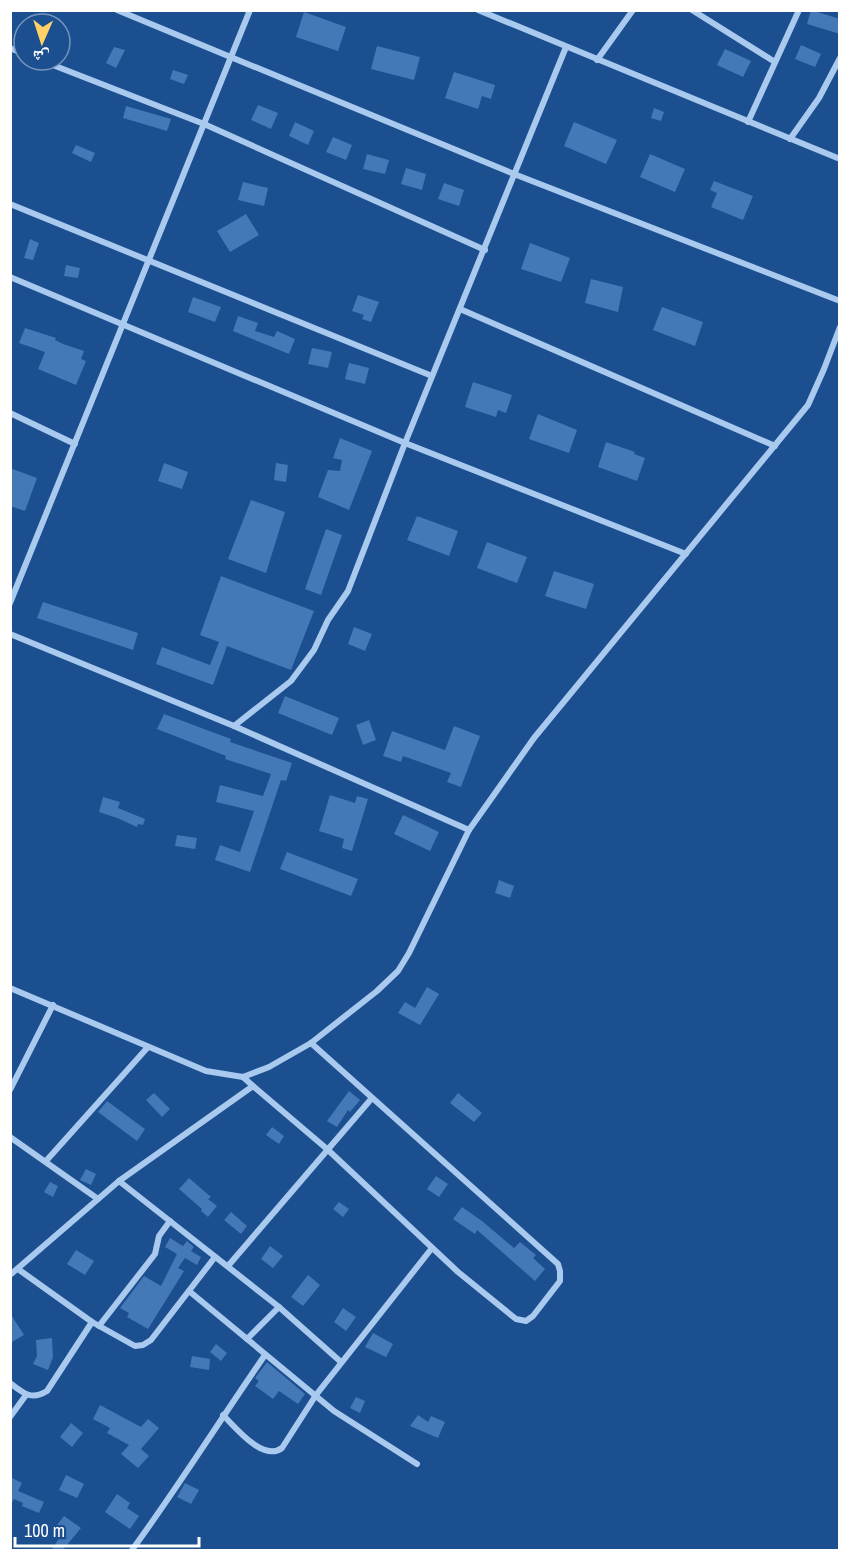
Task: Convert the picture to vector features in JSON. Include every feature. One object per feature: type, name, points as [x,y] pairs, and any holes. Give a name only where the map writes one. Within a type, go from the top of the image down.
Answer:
[{"type":"street","points":[[117,10],[514,174],[840,301]]},
{"type":"street","points":[[10,603],[250,10]]},
{"type":"street","points":[[478,10],[840,159]]},
{"type":"street","points":[[597,60],[633,10]]},
{"type":"street","points":[[692,10],[775,62]]},
{"type":"street","points":[[748,122],[799,10]]},
{"type":"street","points":[[234,726],[291,681],[314,650],[328,620],[348,591],[405,443],[566,47]]},
{"type":"street","points":[[789,139],[819,98],[840,58]]},
{"type":"street","points":[[71,72],[204,124],[485,250]]},
{"type":"street","points":[[10,204],[432,376]]},
{"type":"street","points":[[10,277],[405,443],[686,554]]},
{"type":"street","points":[[460,309],[775,446]]},
{"type":"street","points":[[10,988],[206,1071],[243,1077],[269,1067],[311,1043],[378,991],[398,971],[409,953],[468,830],[534,738],[808,405],[840,327]]},
{"type":"street","points":[[10,413],[75,444]]},
{"type":"street","points":[[10,634],[234,726],[468,830]]},
{"type":"street","points":[[10,1090],[53,1005]]},
{"type":"street","points":[[243,1077],[327,1149],[432,1248],[516,1319],[526,1320],[533,1316],[560,1281],[558,1264],[453,1173],[311,1043]]},
{"type":"street","points":[[46,1161],[148,1047]]},
{"type":"street","points":[[10,1275],[119,1180],[253,1086]]},
{"type":"street","points":[[228,1266],[372,1098]]},
{"type":"street","points":[[10,1137],[98,1199]]},
{"type":"street","points":[[119,1180],[279,1307],[341,1362]]},
{"type":"street","points":[[10,1383],[26,1395],[39,1395],[46,1391],[96,1324],[155,1254],[159,1236],[170,1221]]},
{"type":"street","points":[[223,1415],[258,1448],[270,1452],[282,1448],[316,1395],[432,1248]]},
{"type":"street","points":[[18,1269],[96,1324],[135,1346],[143,1345],[151,1340],[215,1257]]},
{"type":"street","points":[[189,1291],[334,1411],[417,1464]]},
{"type":"street","points":[[247,1339],[279,1307]]},
{"type":"street","points":[[132,1551],[179,1485],[223,1415],[265,1355]]},
{"type":"street","points":[[10,1417],[26,1395]]},
{"type":"building","points":[[811,10],[840,19],[840,34],[807,24]]},
{"type":"building","points":[[304,12],[346,27],[338,51],[296,37]]},
{"type":"building","points":[[801,45],[821,54],[815,67],[795,59]]},
{"type":"building","points":[[377,46],[420,57],[414,80],[371,69]]},
{"type":"building","points":[[114,47],[125,50],[116,68],[106,63]]},
{"type":"building","points":[[725,49],[751,61],[743,77],[717,65]]},
{"type":"building","points":[[173,70],[188,75],[184,84],[170,79]]},
{"type":"building","points":[[454,72],[495,85],[491,99],[482,96],[478,109],[445,98]]},
{"type":"building","points":[[258,105],[278,113],[271,129],[251,120]]},
{"type":"building","points":[[126,106],[171,119],[167,131],[123,118]]},
{"type":"building","points":[[654,108],[664,112],[661,121],[651,118]]},
{"type":"building","points":[[295,122],[314,131],[308,145],[289,136]]},
{"type":"building","points":[[574,122],[617,140],[606,164],[564,146]]},
{"type":"building","points":[[333,137],[352,145],[346,160],[326,152]]},
{"type":"building","points":[[76,145],[95,153],[91,162],[72,153]]},
{"type":"building","points":[[367,154],[389,160],[385,174],[363,169]]},
{"type":"building","points":[[650,154],[685,169],[675,192],[640,177]]},
{"type":"building","points":[[406,168],[426,174],[422,190],[401,184]]},
{"type":"building","points":[[714,181],[753,196],[743,220],[711,207],[717,193],[710,190]]},
{"type":"building","points":[[243,182],[268,188],[264,206],[238,200]]},
{"type":"building","points":[[444,183],[464,190],[459,206],[438,199]]},
{"type":"building","points":[[246,214],[259,235],[230,252],[217,231]]},
{"type":"building","points":[[30,239],[39,243],[33,260],[24,258]]},
{"type":"building","points":[[530,243],[570,258],[561,282],[521,269]]},
{"type":"building","points":[[66,265],[80,268],[78,278],[64,276]]},
{"type":"building","points":[[591,279],[623,287],[618,312],[585,303]]},
{"type":"building","points":[[358,295],[379,302],[371,322],[362,319],[364,315],[352,311]]},
{"type":"building","points":[[193,297],[221,307],[215,322],[188,312]]},
{"type":"building","points":[[662,307],[703,322],[695,346],[653,330]]},
{"type":"building","points":[[238,316],[258,323],[255,331],[274,337],[277,331],[295,339],[289,354],[233,331]]},
{"type":"building","points":[[25,328],[56,338],[55,340],[63,344],[84,351],[81,359],[86,361],[76,385],[38,369],[45,352],[19,343]]},
{"type":"building","points":[[312,348],[332,352],[328,368],[308,364]]},
{"type":"building","points":[[349,363],[369,368],[365,384],[345,379]]},
{"type":"building","points":[[473,382],[512,395],[506,413],[498,410],[496,417],[465,407]]},
{"type":"building","points":[[538,414],[577,430],[569,453],[529,439]]},
{"type":"building","points":[[340,438],[372,451],[349,510],[318,497],[328,470],[340,471],[342,460],[333,458]]},
{"type":"building","points":[[606,442],[645,458],[637,481],[598,467]]},
{"type":"building","points":[[164,463],[188,472],[182,489],[158,481]]},
{"type":"building","points":[[276,463],[288,465],[286,482],[274,480]]},
{"type":"building","points":[[10,468],[37,478],[25,511],[10,506]]},
{"type":"building","points":[[251,500],[285,512],[266,573],[228,559]]},
{"type":"building","points":[[417,516],[458,531],[449,556],[407,540]]},
{"type":"building","points":[[326,529],[342,535],[321,595],[305,589]]},
{"type":"building","points":[[487,542],[527,557],[517,583],[477,568]]},
{"type":"building","points":[[554,571],[594,584],[586,609],[545,596]]},
{"type":"building","points":[[221,576],[314,611],[291,670],[227,646],[213,685],[156,664],[162,647],[210,665],[219,642],[200,635]]},
{"type":"building","points":[[43,602],[138,633],[133,650],[37,618]]},
{"type":"building","points":[[354,627],[372,634],[365,651],[348,644]]},
{"type":"building","points":[[285,696],[339,718],[332,735],[278,713]]},
{"type":"building","points":[[164,714],[231,739],[230,742],[292,763],[286,781],[281,780],[250,872],[215,860],[220,845],[240,852],[254,811],[216,802],[220,785],[263,796],[271,774],[225,759],[226,756],[157,729]]},
{"type":"building","points":[[369,720],[376,740],[363,745],[356,725]]},
{"type":"building","points":[[454,726],[480,736],[461,787],[447,782],[451,773],[403,756],[401,762],[383,756],[392,731],[445,750]]},
{"type":"building","points":[[330,795],[355,803],[357,796],[368,799],[352,851],[342,848],[344,839],[319,831]]},
{"type":"building","points":[[103,797],[120,802],[118,808],[145,819],[143,825],[138,824],[137,827],[99,812]]},
{"type":"building","points":[[403,815],[439,832],[430,851],[394,834]]},
{"type":"building","points":[[177,835],[197,838],[195,849],[175,846]]},
{"type":"building","points":[[287,852],[358,879],[351,896],[280,869]]},
{"type":"building","points":[[499,880],[514,886],[510,898],[495,893]]},
{"type":"building","points":[[427,987],[439,994],[420,1025],[398,1013],[405,1002],[415,1008]]},
{"type":"building","points":[[349,1091],[360,1100],[350,1112],[348,1110],[337,1127],[327,1121]]},
{"type":"building","points":[[154,1093],[170,1109],[162,1117],[146,1100]]},
{"type":"building","points":[[458,1093],[482,1113],[474,1122],[450,1103]]},
{"type":"building","points":[[107,1101],[145,1129],[137,1141],[98,1112]]},
{"type":"building","points":[[272,1127],[284,1136],[279,1144],[266,1135]]},
{"type":"building","points":[[86,1169],[96,1174],[91,1185],[80,1180]]},
{"type":"building","points":[[436,1176],[448,1184],[439,1197],[427,1189]]},
{"type":"building","points":[[189,1178],[211,1197],[208,1199],[217,1206],[208,1217],[179,1189]]},
{"type":"building","points":[[50,1182],[58,1186],[53,1197],[44,1192]]},
{"type":"building","points":[[339,1202],[349,1209],[343,1217],[333,1209]]},
{"type":"building","points":[[462,1207],[514,1248],[520,1242],[536,1255],[533,1258],[545,1269],[535,1281],[477,1230],[475,1234],[453,1219]]},
{"type":"building","points":[[231,1212],[247,1226],[241,1234],[224,1220]]},
{"type":"building","points":[[170,1238],[183,1246],[187,1241],[194,1247],[191,1251],[201,1257],[197,1265],[185,1258],[178,1268],[184,1271],[148,1329],[127,1317],[129,1313],[120,1308],[144,1276],[161,1286],[177,1254],[165,1247]]},
{"type":"building","points":[[270,1246],[283,1256],[273,1268],[261,1259]]},
{"type":"building","points":[[76,1250],[94,1261],[85,1275],[67,1264]]},
{"type":"building","points":[[308,1275],[320,1285],[303,1306],[291,1297]]},
{"type":"building","points":[[343,1308],[356,1317],[346,1331],[334,1322]]},
{"type":"building","points":[[10,1313],[24,1335],[10,1343]]},
{"type":"building","points":[[373,1333],[393,1344],[386,1357],[365,1347]]},
{"type":"building","points":[[52,1338],[53,1357],[48,1370],[33,1364],[37,1356],[36,1340]]},
{"type":"building","points":[[216,1344],[227,1353],[221,1361],[210,1352]]},
{"type":"building","points":[[192,1356],[210,1359],[209,1370],[190,1367]]},
{"type":"building","points":[[267,1362],[305,1394],[298,1404],[279,1391],[273,1399],[255,1386],[259,1381],[255,1378]]},
{"type":"building","points":[[356,1397],[365,1401],[360,1413],[350,1408]]},
{"type":"building","points":[[100,1405],[141,1427],[148,1419],[159,1428],[141,1449],[149,1456],[138,1468],[121,1454],[129,1445],[107,1433],[110,1428],[93,1419]]},
{"type":"building","points":[[418,1415],[428,1422],[431,1416],[445,1422],[438,1438],[410,1426]]},
{"type":"building","points":[[71,1423],[83,1433],[72,1447],[60,1437]]},
{"type":"building","points":[[66,1475],[84,1484],[77,1498],[59,1490]]},
{"type":"building","points":[[10,1477],[22,1483],[18,1491],[44,1502],[39,1513],[22,1506],[23,1503],[14,1499],[10,1506]]},
{"type":"building","points":[[185,1483],[199,1490],[191,1504],[177,1497]]},
{"type":"building","points":[[117,1494],[130,1503],[127,1508],[139,1516],[130,1529],[105,1512]]},
{"type":"building","points":[[64,1516],[81,1528],[62,1551],[51,1551],[61,1535],[54,1529]]}]
